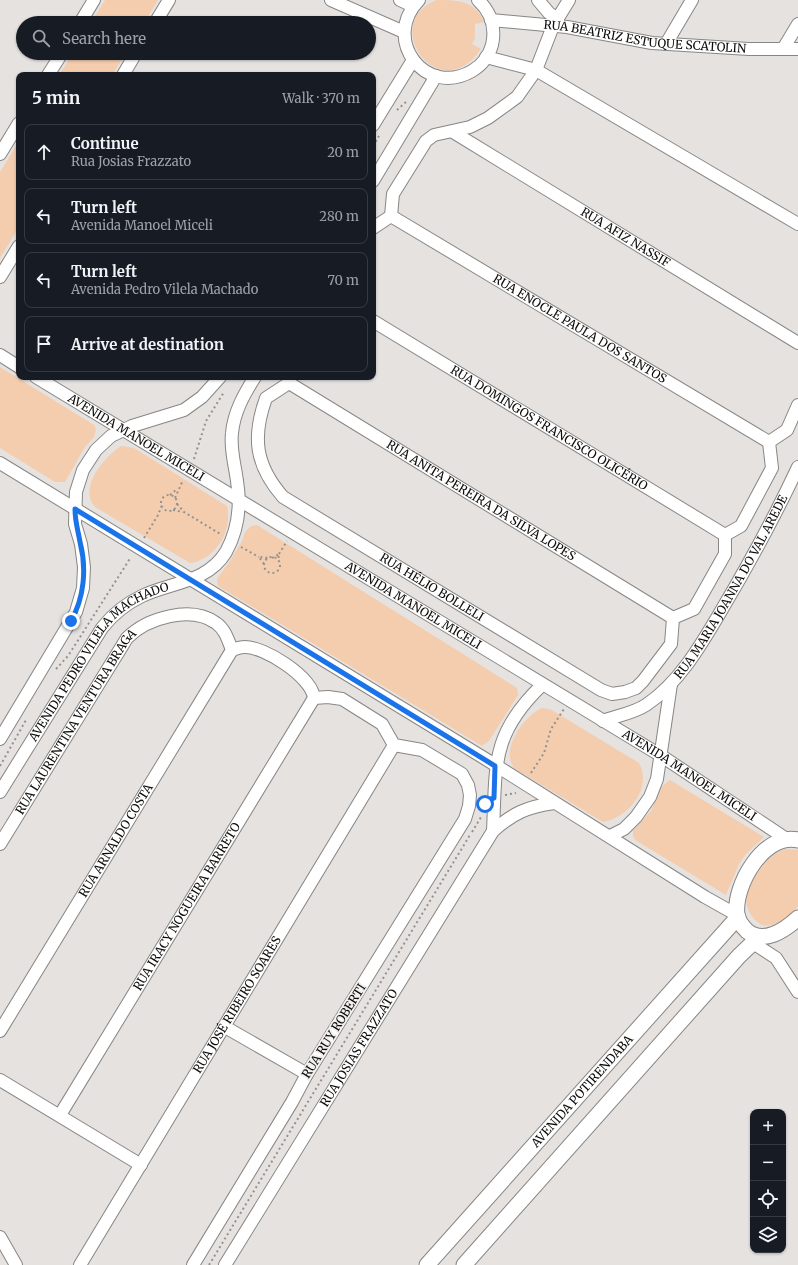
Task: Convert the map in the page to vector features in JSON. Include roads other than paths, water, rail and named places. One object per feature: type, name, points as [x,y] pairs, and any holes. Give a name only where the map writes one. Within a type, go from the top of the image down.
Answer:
[{"type":"main road","points":[[756,940],[743,927],[738,916],[737,900],[741,888],[754,862],[769,848],[793,840]]},
{"type":"main road","name":"AVENIDA POTIRENDABA","points":[[427,1265],[738,916]]},
{"type":"main road","points":[[464,1265],[756,940],[784,929],[798,918]]},
{"type":"street","points":[[84,16],[94,0]]},
{"type":"street","points":[[159,16],[169,0]]},
{"type":"street","points":[[331,0],[368,16]]},
{"type":"street","points":[[400,0],[416,3],[407,18],[404,32],[406,46],[413,60],[423,70],[444,78],[460,76],[475,69],[486,57],[493,39],[492,20],[488,12],[478,0]]},
{"type":"street","points":[[538,0],[556,22]]},
{"type":"street","points":[[376,226],[391,216],[393,194],[426,141],[434,135],[470,127],[506,107],[517,97],[536,70],[556,22],[569,0]]},
{"type":"street","points":[[666,44],[692,0]]},
{"type":"street","points":[[376,20],[404,32]]},
{"type":"street","name":"RUA BEATRIZ ESTUQUE SCATOLIN","points":[[492,20],[556,22],[666,44],[749,49],[798,49]]},
{"type":"street","points":[[783,49],[798,24]]},
{"type":"street","points":[[486,57],[536,70],[798,224]]},
{"type":"street","points":[[50,72],[58,60]]},
{"type":"street","points":[[125,72],[132,60]]},
{"type":"street","points":[[376,120],[413,60]]},
{"type":"street","points":[[376,176],[436,76]]},
{"type":"street","points":[[0,154],[16,128]]},
{"type":"street","name":"RUA AFIZ NASSIF","points":[[452,132],[798,343]]},
{"type":"street","name":"RUA ENOCLE PAULA DOS SANTOS","points":[[391,216],[769,442]]},
{"type":"street","points":[[0,277],[16,251]]},
{"type":"street","name":"RUA DOMINGOS FRANCISCO OLICÉRIO","points":[[376,323],[725,534]]},
{"type":"street","points":[[0,355],[16,365]]},
{"type":"street","name":"AVENIDA MANOEL MICELI","points":[[41,380],[542,685],[660,755],[793,840]]},
{"type":"street","points":[[0,739],[76,612],[83,588],[84,567],[81,544],[75,524],[75,509],[76,492],[83,470],[96,450],[111,436],[124,430],[184,410],[202,397],[217,380]]},
{"type":"street","name":"AVENIDA PEDRO VILELA MACHADO","points":[[0,792],[102,628],[113,613],[142,596],[203,575],[225,552],[235,531],[239,509],[237,482],[232,458],[232,433],[235,415],[243,397],[253,380]]},
{"type":"street","name":"RUA HÉLIO BOLLELI","points":[[289,380],[266,398],[258,428],[257,445],[260,462],[266,474],[283,497],[601,690],[612,694],[636,688],[643,681],[671,644],[673,618]]},
{"type":"street","name":"RUA ANITA PEREIRA DA SILVA LOPES","points":[[289,380],[673,618]]},
{"type":"street","points":[[673,618],[694,609],[725,554],[725,534],[740,526],[772,468],[769,442],[787,430],[798,405]]},
{"type":"street","points":[[0,463],[192,579],[738,916]]},
{"type":"street","name":"RUA MARIA JOANNA DO VAL AREDE","points":[[603,721],[645,706],[671,684],[709,630],[744,573],[798,467]]},
{"type":"street","name":"RUA LAURENTINA VENTURA BRAGA","points":[[0,844],[120,648],[137,628],[167,618],[186,615],[201,616],[217,623],[226,634],[232,650]]},
{"type":"street","points":[[232,650],[244,647],[260,650],[295,670],[313,692],[314,698],[328,697],[342,699],[382,724],[394,746]]},
{"type":"street","name":"RUA ARNALDO COSTA","points":[[0,1031],[232,650]]},
{"type":"street","name":"RUA MARIA JOANNA DO VAL AREDE","points":[[610,836],[624,828],[636,817],[650,797],[657,779],[671,684]]},
{"type":"street","name":"RUA JOSIAS FRAZZATO","points":[[493,831],[495,766],[502,741],[511,720],[525,701],[542,685]]},
{"type":"street","name":"RUA IRACY NOGUEIRA BARRETO","points":[[60,1116],[314,698]]},
{"type":"street","name":"RUA RUY ROBERTI","points":[[193,1265],[292,1102],[307,1074],[465,819],[469,806],[470,795],[468,785],[462,774],[422,750],[394,746]]},
{"type":"street","name":"RUA JOSÉ RIBEIRO SOARES","points":[[80,1265],[394,746]]},
{"type":"street","name":"RUA JOSIAS FRAZZATO","points":[[225,1265],[493,831],[511,815],[534,806],[554,803]]},
{"type":"street","points":[[756,940],[776,958],[798,992]]},
{"type":"street","points":[[224,1026],[307,1074]]},
{"type":"street","points":[[0,1080],[141,1166]]},
{"type":"street","points":[[0,1237],[16,1265]]}]
